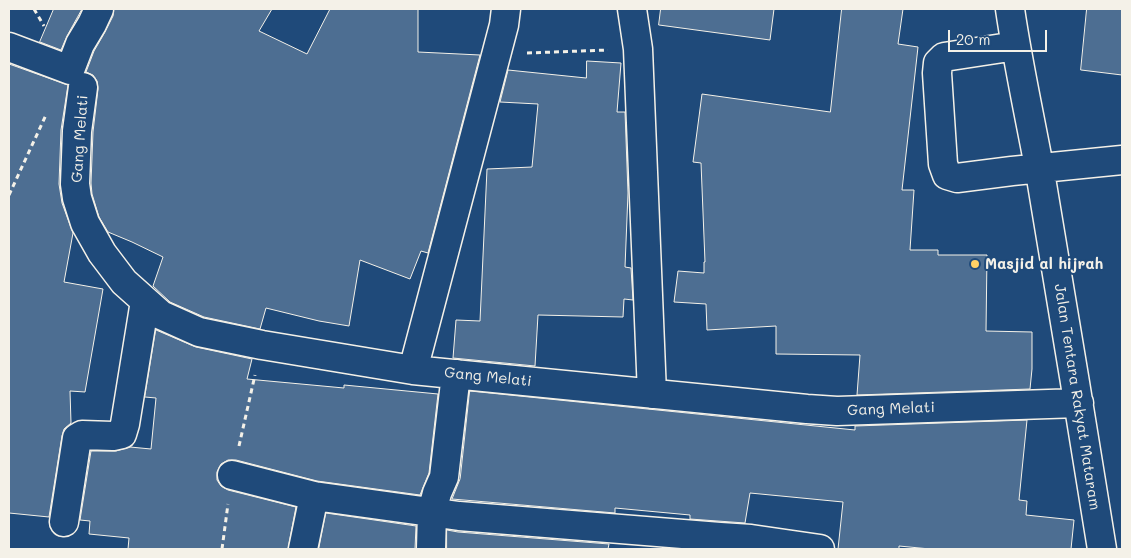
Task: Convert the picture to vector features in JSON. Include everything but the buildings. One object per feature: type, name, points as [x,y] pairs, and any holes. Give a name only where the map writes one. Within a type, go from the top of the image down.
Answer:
[{"type":"street","name":"Gang Melati","points":[[99,9],[80,44],[77,79],[75,184],[84,223],[102,253],[124,282],[161,315],[199,332],[262,345],[413,370],[807,409],[837,411],[1079,403]]},
{"type":"street","points":[[413,370],[504,25],[506,9]]},
{"type":"street","points":[[632,9],[638,49],[652,394]]},
{"type":"street","name":"Jalan Tentara Rakyat Mataram","points":[[1010,9],[1079,403],[1102,549]]},
{"type":"street","points":[[1016,46],[944,57],[938,63],[943,164],[947,175],[957,178],[1122,160]]},
{"type":"street","points":[[9,47],[77,79]]},
{"type":"street","points":[[64,522],[77,438],[82,434],[113,436],[122,434],[146,301]]},
{"type":"street","points":[[431,549],[432,512],[444,477],[456,374]]},
{"type":"street","points":[[232,475],[314,496],[459,516],[743,539],[820,549]]},
{"type":"street","points":[[303,549],[314,496]]},
{"type":"path","points":[[496,54],[638,49]]},
{"type":"place","name":"Masjid al hijrah","points":[[975,264]]}]
